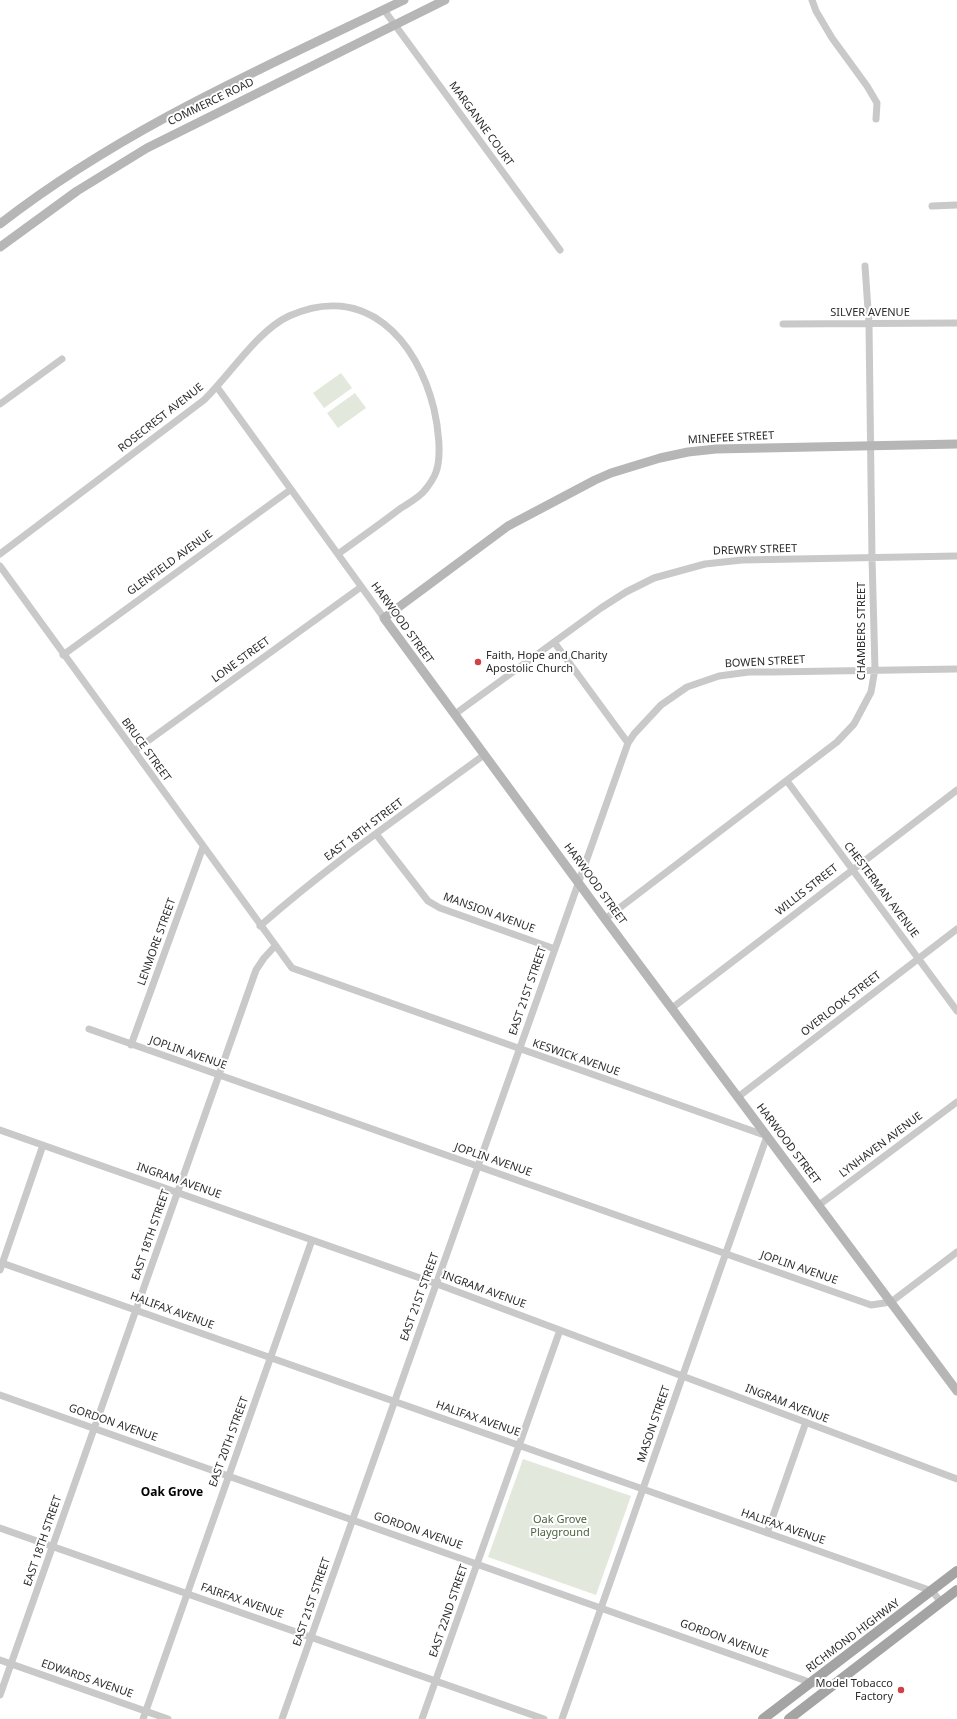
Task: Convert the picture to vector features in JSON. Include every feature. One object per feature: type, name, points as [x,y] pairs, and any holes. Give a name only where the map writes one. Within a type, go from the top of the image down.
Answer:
[{"type":"main road","name":"RICHMOND HIGHWAY","points":[[763,1719],[957,1571]]},
{"type":"main road","points":[[789,1719],[957,1590]]},
{"type":"street","name":"COMMERCE ROAD","points":[[0,224],[64,178],[123,140],[404,0]]},
{"type":"street","name":"COMMERCE ROAD","points":[[0,247],[71,195],[147,148],[445,0]]},
{"type":"street","points":[[812,0],[816,11],[832,38],[867,86],[877,103],[876,119]]},
{"type":"street","name":"MARGANNE COURT","points":[[384,10],[560,250]]},
{"type":"street","points":[[932,206],[957,205]]},
{"type":"street","name":"CHAMBERS STREET","points":[[605,919],[787,782],[837,742],[854,724],[871,692],[875,670],[872,558],[872,446],[869,324],[865,266]]},
{"type":"street","name":"ROSECREST AVENUE","points":[[0,554],[204,400],[267,330],[289,316],[313,309],[336,305],[356,309],[377,318],[395,332],[420,369],[431,395],[437,421],[439,447],[437,472],[425,491],[338,554]]},
{"type":"street","name":"SILVER AVENUE","points":[[783,324],[957,323]]},
{"type":"street","points":[[0,404],[62,359]]},
{"type":"street","name":"HARWOOD STREET","points":[[217,387],[290,490],[484,755],[957,1391]]},
{"type":"street","name":"MINEFEE STREET","points":[[384,618],[508,526],[611,473],[660,458],[701,450],[957,444]]},
{"type":"street","name":"GLENFIELD AVENUE","points":[[63,654],[290,490]]},
{"type":"street","name":"DREWRY STREET","points":[[455,714],[601,608],[626,592],[654,578],[686,568],[725,561],[957,556]]},
{"type":"street","name":"BRUCE STREET","points":[[0,566],[275,946]]},
{"type":"street","name":"LONE STREET","points":[[134,751],[361,587]]},
{"type":"street","points":[[554,642],[628,744]]},
{"type":"street","name":"BOWEN STREET","points":[[578,882],[628,744],[650,715],[669,698],[686,687],[708,679],[748,672],[957,669]]},
{"type":"street","name":"EAST 18TH STREET","points":[[260,926],[281,907],[376,834],[484,755]]},
{"type":"street","name":"CHESTERMAN AVENUE","points":[[787,782],[957,1011]]},
{"type":"street","name":"WILLIS STREET","points":[[672,1008],[957,790]]},
{"type":"street","name":"MANSION AVENUE","points":[[376,834],[428,901],[440,908],[554,948]]},
{"type":"street","name":"LENMORE STREET","points":[[131,1045],[203,847]]},
{"type":"street","name":"EAST 21ST STREET","points":[[282,1719],[578,882]]},
{"type":"street","name":"OVERLOOK STREET","points":[[738,1097],[957,929]]},
{"type":"street","name":"EAST 18TH STREET","points":[[0,1695],[256,970],[275,946]]},
{"type":"street","name":"KESWICK AVENUE","points":[[275,946],[289,966],[295,970],[767,1136]]},
{"type":"street","name":"JOPLIN AVENUE","points":[[89,1029],[871,1305],[891,1302]]},
{"type":"street","name":"LYNHAVEN AVENUE","points":[[819,1206],[957,1102]]},
{"type":"street","name":"INGRAM AVENUE","points":[[0,1130],[437,1284],[957,1479]]},
{"type":"street","name":"MASON STREET","points":[[562,1719],[767,1136]]},
{"type":"street","points":[[1,1267],[43,1145]]},
{"type":"street","name":"EAST 20TH STREET","points":[[143,1719],[312,1240]]},
{"type":"street","points":[[891,1302],[957,1252]]},
{"type":"street","name":"HALIFAX AVENUE","points":[[1,1267],[136,1310],[932,1591]]},
{"type":"street","name":"EAST 22ND STREET","points":[[422,1719],[560,1330]]},
{"type":"street","name":"GORDON AVENUE","points":[[0,1395],[829,1689]]},
{"type":"street","points":[[767,1533],[806,1422]]},
{"type":"street","name":"FAIRFAX AVENUE","points":[[0,1528],[544,1719]]},
{"type":"street","points":[[932,1591],[941,1602]]},
{"type":"street","name":"EDWARDS AVENUE","points":[[0,1660],[168,1719]]},
{"type":"green space","points":[[341,373],[352,388],[324,408],[313,393]]},
{"type":"green space","points":[[355,393],[366,408],[338,428],[327,413]]},
{"type":"green space","name":"Oak Grove Playground","points":[[523,1459],[631,1496],[596,1595],[488,1557]]},
{"type":"place","name":"Faith, Hope and Charity Apostolic Church","points":[[478,662]]},
{"type":"place","name":"Model Tobacco Factory","points":[[901,1690]]},
{"type":"district","name":"Oak Grove","points":[[172,1493]]}]
